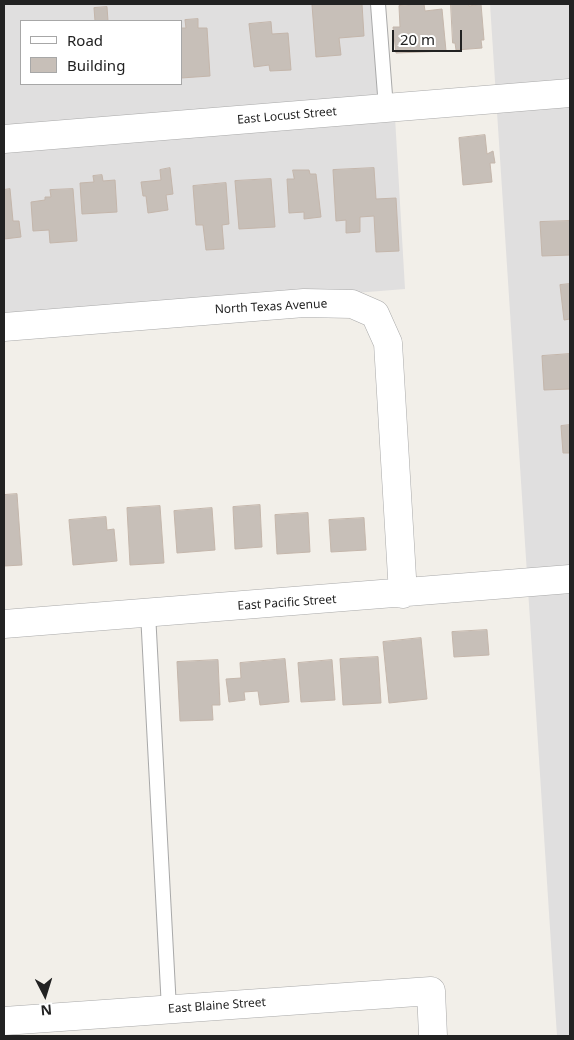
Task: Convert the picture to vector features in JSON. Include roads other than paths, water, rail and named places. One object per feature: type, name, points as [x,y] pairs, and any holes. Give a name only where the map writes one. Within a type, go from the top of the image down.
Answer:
[{"type":"street","name":"East Locust Street","points":[[4,139],[570,94]]},
{"type":"street","name":"North Texas Avenue","points":[[4,327],[304,303],[352,304],[375,314],[388,344],[403,594]]},
{"type":"street","name":"East Pacific Street","points":[[4,624],[403,594],[570,579]]},
{"type":"street","name":"East Blaine Street","points":[[4,1021],[431,991],[433,1036]]},
{"type":"lane","points":[[378,4],[386,108]]},
{"type":"lane","points":[[148,613],[168,1009]]}]
